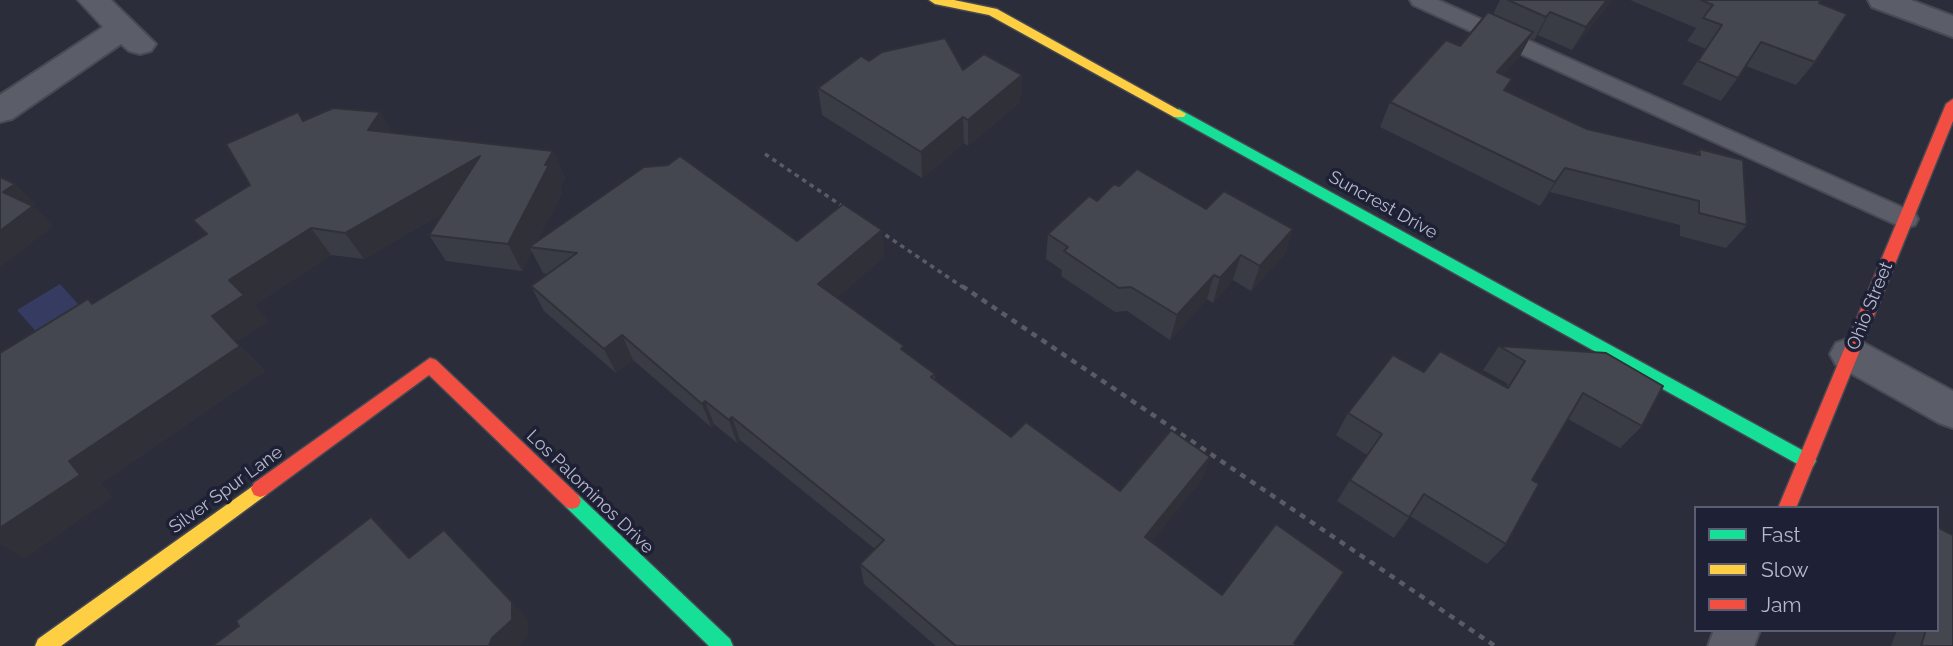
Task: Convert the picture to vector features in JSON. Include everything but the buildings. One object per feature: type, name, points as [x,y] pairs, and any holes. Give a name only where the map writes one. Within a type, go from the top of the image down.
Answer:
[{"type":"street","points":[[0,111],[133,37],[93,0]]},
{"type":"street","name":"Suncrest Drive","points":[[935,0],[993,12],[1807,460]]},
{"type":"street","points":[[1882,0],[1953,27]]},
{"type":"street","name":"Ohio Street","points":[[1788,506],[1953,104]]},
{"type":"street","points":[[1850,354],[1953,411]]},
{"type":"street","name":"Silver Spur Lane","points":[[46,646],[430,365]]},
{"type":"street","name":"Los Palominos Drive","points":[[430,365],[723,646]]},
{"type":"lane","points":[[1420,0],[1906,219]]},
{"type":"path","points":[[765,153],[846,208]]},
{"type":"path","points":[[869,224],[1495,646]]},
{"type":"water","points":[[60,284],[97,325],[54,352],[17,310]]},
{"type":"traffic: fast","points":[[1179,114],[1807,461]]},
{"type":"traffic: fast","points":[[572,501],[723,646]]},
{"type":"traffic: slow","points":[[935,0],[993,12],[1179,114]]},
{"type":"traffic: slow","points":[[45,646],[260,489]]},
{"type":"traffic: jam","points":[[1788,506],[1953,104]]},
{"type":"traffic: jam","points":[[260,489],[430,365],[572,501]]}]
